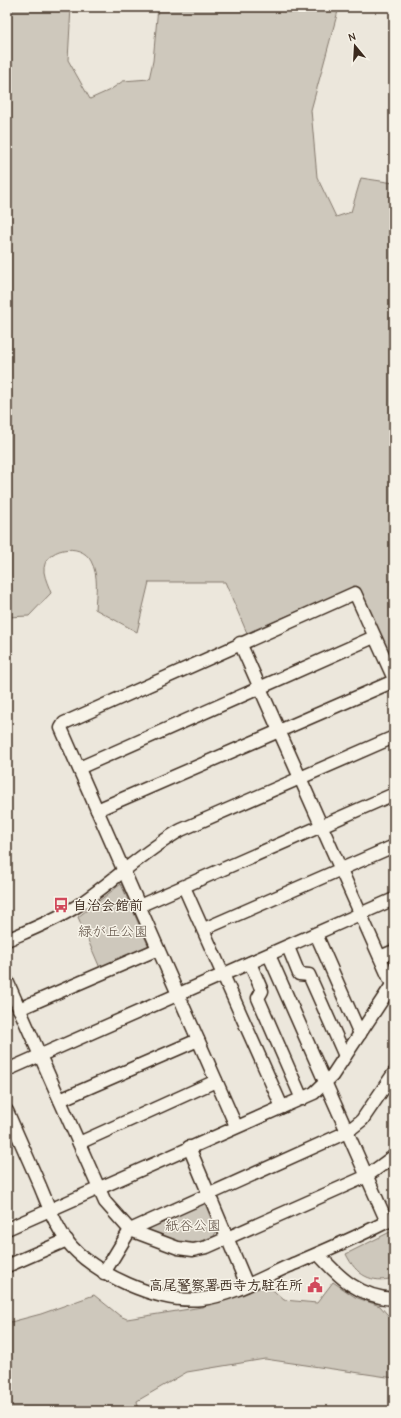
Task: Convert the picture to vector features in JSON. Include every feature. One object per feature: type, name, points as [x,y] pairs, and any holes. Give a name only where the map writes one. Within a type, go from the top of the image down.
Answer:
[{"type":"street","points":[[97,810],[394,680],[355,593],[64,722],[61,728],[79,768],[97,810],[178,995],[236,1126]]},
{"type":"street","points":[[79,768],[374,637]]},
{"type":"street","points":[[7,1229],[236,1126],[302,1099],[326,1083],[393,987],[240,644]]},
{"type":"street","points":[[7,940],[50,921],[74,908],[151,849],[181,830],[394,737]]},
{"type":"street","points":[[139,906],[394,794]]},
{"type":"street","points":[[204,929],[394,846]]},
{"type":"street","points":[[184,887],[282,1107]]},
{"type":"street","points":[[7,1070],[250,964],[394,899]]},
{"type":"street","points":[[316,934],[360,1034]]},
{"type":"street","points":[[288,947],[299,974],[309,975],[345,1056]]},
{"type":"street","points":[[19,1009],[158,949]]},
{"type":"street","points":[[380,957],[394,951]]},
{"type":"street","points":[[7,1112],[50,1210],[67,1240],[77,1252],[104,1273],[146,1290],[182,1299],[201,1299],[223,1295],[318,1254],[390,1220],[367,1176],[269,955]]},
{"type":"street","points":[[250,964],[262,991],[258,998],[302,1099]]},
{"type":"street","points":[[7,981],[98,1188],[113,1212],[130,1230],[178,1248],[193,1250],[207,1247],[367,1176],[394,1156]]},
{"type":"street","points":[[60,1100],[198,1040]]},
{"type":"street","points":[[104,1273],[130,1230],[208,1193],[347,1132],[362,1120],[394,1073]]},
{"type":"street","points":[[79,1143],[216,1081]]},
{"type":"street","points":[[189,1147],[247,1285]]},
{"type":"street","points":[[7,1266],[67,1240]]},
{"type":"street","points":[[318,1254],[333,1271],[350,1284],[369,1294],[394,1299]]},
{"type":"green space","points":[[7,7],[71,7],[68,60],[90,99],[110,90],[123,81],[149,79],[153,61],[158,7],[332,7],[338,11],[311,110],[317,177],[336,217],[351,212],[361,178],[394,183],[394,651],[388,654],[357,586],[247,633],[225,582],[149,582],[137,632],[95,609],[96,584],[94,567],[86,555],[71,549],[55,553],[49,557],[45,564],[44,572],[51,593],[29,616],[7,617]]},
{"type":"green space","name":"緑が丘公園","points":[[121,884],[149,947],[100,968],[78,917]]},
{"type":"green space","name":"紙谷公園","points":[[201,1202],[207,1204],[217,1230],[214,1236],[191,1245],[185,1245],[145,1231],[146,1226]]},
{"type":"green space","points":[[394,1230],[394,1278],[386,1280],[371,1279],[354,1267],[346,1254]]},
{"type":"green space","points":[[333,1282],[355,1297],[380,1306],[394,1322],[394,1378],[265,1359],[187,1372],[137,1401],[139,1411],[7,1411],[7,1323],[41,1314],[94,1295],[120,1316],[127,1319],[202,1307],[265,1283],[284,1300],[317,1303]]},
{"type":"place","name":"自治会館前","points":[[61,905]]},
{"type":"place","name":"高尾警察署西寺方駐在所","points":[[315,1285]]}]
